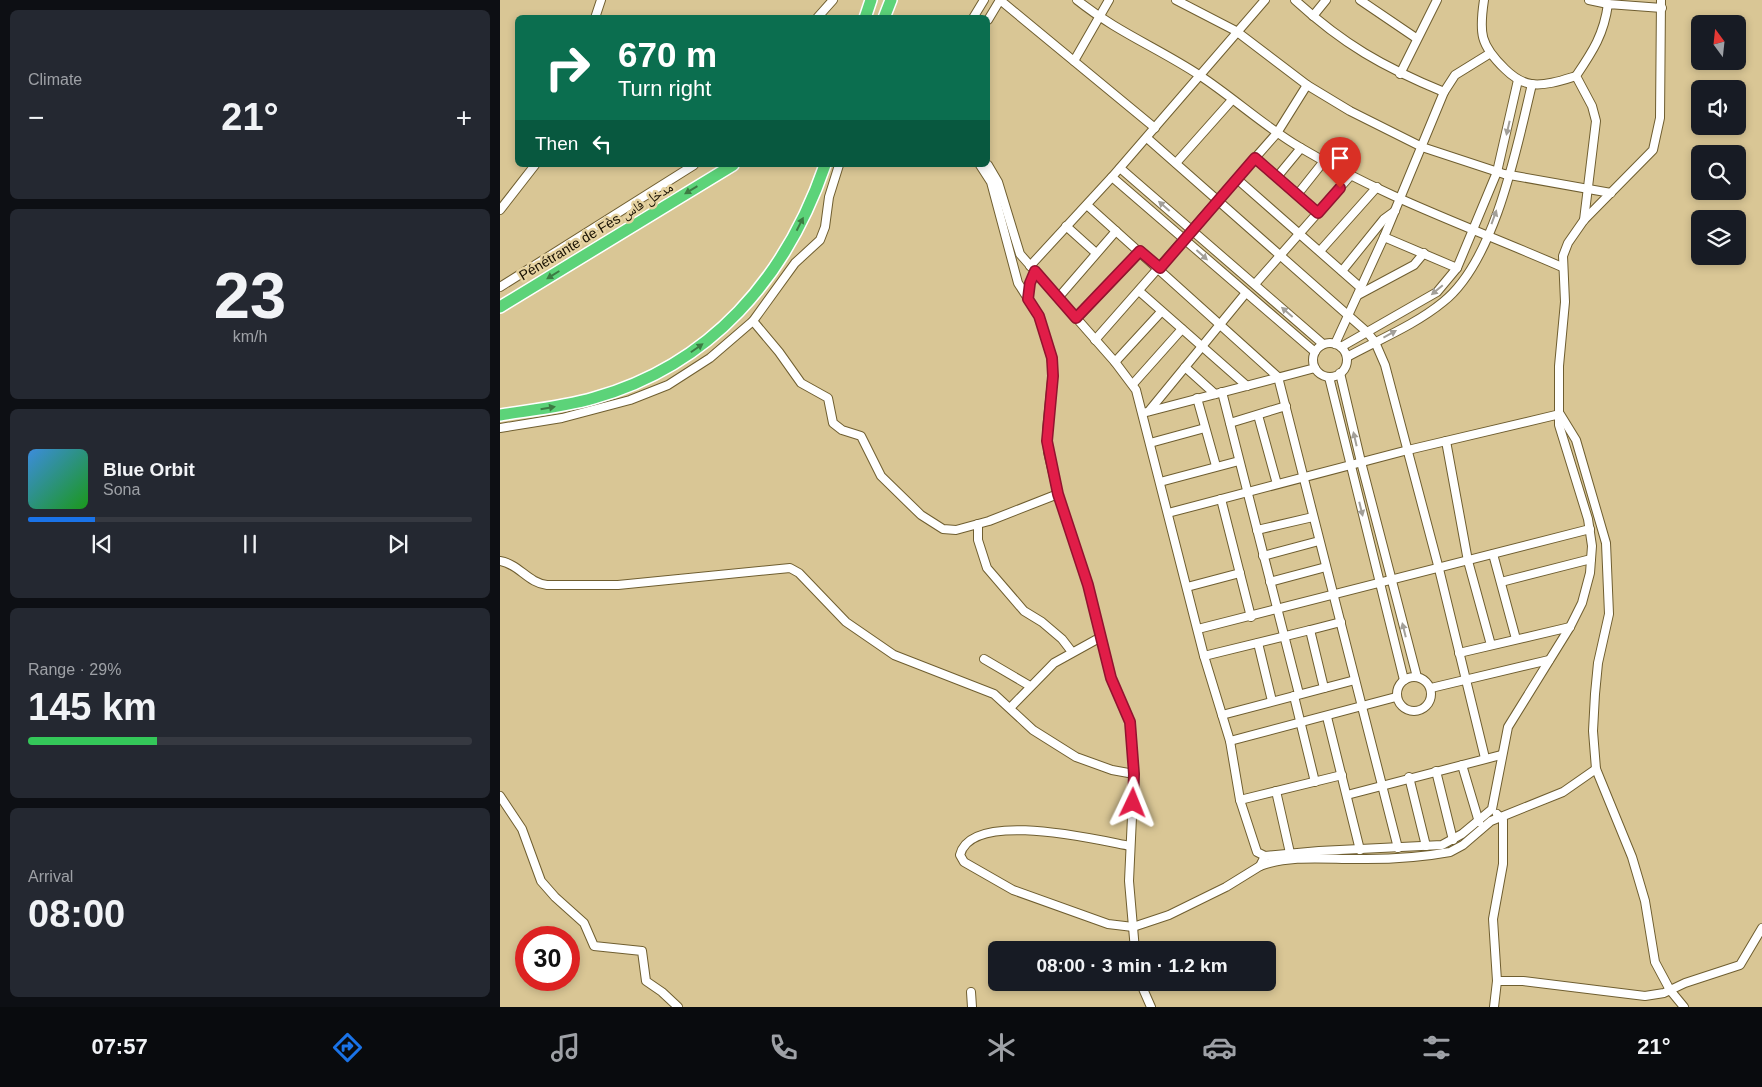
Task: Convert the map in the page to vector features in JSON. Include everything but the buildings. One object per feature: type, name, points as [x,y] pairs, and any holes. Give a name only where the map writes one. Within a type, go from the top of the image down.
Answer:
[{"type":"highway","points":[[866,15],[871,0]]},
{"type":"highway","points":[[885,15],[891,0]]},
{"type":"highway","name":"Pénétrante de Fès مدخل فاس","points":[[500,307],[730,167]]},
{"type":"highway","points":[[500,415],[571,404],[623,388],[660,372],[706,341],[742,309],[777,266],[806,213],[824,167]]},
{"type":"street","points":[[596,15],[601,0]]},
{"type":"street","points":[[820,15],[833,0]]},
{"type":"street","points":[[975,15],[984,0]]},
{"type":"street","points":[[990,17],[1000,0],[1155,128]]},
{"type":"street","points":[[1077,0],[1099,17],[1199,75],[1277,133],[1324,161],[1400,198],[1562,267]]},
{"type":"street","points":[[1074,61],[1109,0]]},
{"type":"street","points":[[1176,0],[1236,32],[1308,85],[1373,125],[1422,147],[1498,172],[1611,193]]},
{"type":"street","points":[[1028,299],[1033,269],[1066,226],[1147,138],[1265,0]]},
{"type":"street","points":[[1295,0],[1362,54],[1400,74],[1444,92]]},
{"type":"street","points":[[1313,16],[1326,0]]},
{"type":"street","points":[[1360,0],[1416,38]]},
{"type":"street","points":[[1400,74],[1416,38],[1437,0]]},
{"type":"street","points":[[1484,0],[1482,34],[1489,54],[1518,80],[1532,84],[1558,82],[1576,76],[1599,40],[1605,26],[1608,4]]},
{"type":"street","points":[[989,167],[998,182],[1018,248],[1033,269],[1133,384],[1146,412],[1150,443],[1204,656],[1230,741],[1240,800],[1257,852],[1265,856],[1290,852],[1442,845],[1453,840],[1492,809],[1501,755],[1508,727],[1570,627],[1582,602],[1590,573],[1590,529],[1561,433],[1559,366],[1565,302],[1563,256],[1568,243],[1584,220],[1653,150],[1658,138],[1662,82],[1661,4],[1608,4],[1589,0]]},
{"type":"street","points":[[1338,345],[1348,317],[1384,237],[1444,92],[1455,75],[1489,54]]},
{"type":"street","points":[[1576,76],[1592,106],[1596,121],[1584,220]]},
{"type":"street","points":[[1120,168],[1323,344],[1338,345],[1367,332],[1437,292],[1457,268],[1498,172],[1518,80]]},
{"type":"street","points":[[1323,344],[1315,352],[1313,362],[1316,368],[1321,374],[1329,377],[1340,374],[1344,369],[1347,357],[1432,310],[1452,294],[1466,278],[1488,235],[1511,175],[1532,84]]},
{"type":"street","points":[[1095,340],[1277,133],[1308,85]]},
{"type":"street","points":[[1176,162],[1232,100]]},
{"type":"street","points":[[1147,138],[1280,254],[1348,317],[1367,332],[1375,342],[1386,365],[1439,569],[1485,758]]},
{"type":"street","points":[[1277,177],[1301,148]]},
{"type":"street","points":[[1255,158],[1318,213]]},
{"type":"street","points":[[1297,194],[1324,161]]},
{"type":"street","points":[[500,210],[533,167]]},
{"type":"street","points":[[500,287],[691,167]]},
{"type":"street","points":[[500,428],[599,410],[650,393],[710,358],[753,321],[796,263],[821,237],[838,167]]},
{"type":"street","points":[[981,167],[991,182],[1018,283],[1039,316],[1052,358],[1053,376],[1047,441],[1058,494],[1088,585],[1114,686],[1130,718],[1134,774],[1129,882],[1134,941]]},
{"type":"street","points":[[1255,284],[1350,175]]},
{"type":"street","points":[[1112,177],[1245,294],[1315,352]]},
{"type":"street","points":[[1237,179],[1342,271],[1359,291]]},
{"type":"street","points":[[1320,251],[1377,187]]},
{"type":"street","points":[[1087,205],[1160,268],[1278,377],[1398,848]]},
{"type":"street","points":[[1342,271],[1384,218],[1395,211]]},
{"type":"street","points":[[1066,226],[1096,253]]},
{"type":"street","points":[[1058,298],[1116,230]]},
{"type":"street","points":[[1384,237],[1457,268]]},
{"type":"street","points":[[1076,318],[1140,251]]},
{"type":"street","points":[[1359,291],[1414,265],[1424,253]]},
{"type":"street","points":[[1139,291],[1247,386]]},
{"type":"street","points":[[1146,412],[1245,294]]},
{"type":"street","points":[[1115,362],[1161,312]]},
{"type":"street","points":[[753,321],[779,352],[801,383],[828,398],[833,423],[842,430],[861,436],[878,472],[921,515],[946,530],[978,524],[1058,494]]},
{"type":"street","points":[[1133,384],[1182,329]]},
{"type":"street","points":[[1338,345],[1347,357]]},
{"type":"street","points":[[1185,367],[1219,393],[1230,423],[1284,637],[1314,782]]},
{"type":"street","points":[[1146,412],[1316,368]]},
{"type":"street","points":[[1340,374],[1417,677]]},
{"type":"street","points":[[1329,377],[1404,680]]},
{"type":"street","points":[[1197,398],[1216,466]]},
{"type":"street","points":[[1230,423],[1286,406]]},
{"type":"street","points":[[1168,513],[1408,450],[1560,414]]},
{"type":"street","points":[[1560,414],[1576,440],[1606,543],[1609,614],[1598,663],[1595,694],[1593,731],[1596,769],[1632,857],[1645,901],[1655,962],[1670,990],[1684,1007]]},
{"type":"street","points":[[1258,415],[1277,484]]},
{"type":"street","points":[[1150,443],[1205,428]]},
{"type":"street","points":[[1446,442],[1468,561],[1491,645]]},
{"type":"street","points":[[1160,482],[1239,461]]},
{"type":"street","points":[[1221,499],[1251,617]]},
{"type":"street","points":[[1257,530],[1313,517]]},
{"type":"street","points":[[978,524],[978,540],[987,568],[1024,611],[1062,638],[1072,652]]},
{"type":"street","points":[[1198,629],[1590,529]]},
{"type":"street","points":[[1263,556],[1319,541]]},
{"type":"street","points":[[1493,554],[1516,639]]},
{"type":"street","points":[[1501,582],[1591,559]]},
{"type":"street","points":[[500,561],[515,567],[537,583],[547,586],[618,585],[790,568],[799,573],[846,622],[894,655],[922,668],[985,689],[1011,707],[1033,730],[1076,757],[1112,770],[1134,774]]},
{"type":"street","points":[[1270,582],[1326,567]]},
{"type":"street","points":[[1187,587],[1240,573]]},
{"type":"street","points":[[1204,656],[1341,622]]},
{"type":"street","points":[[1459,653],[1570,627]]},
{"type":"street","points":[[1310,630],[1324,688]]},
{"type":"street","points":[[1011,707],[1054,663],[1101,637]]},
{"type":"street","points":[[1258,644],[1272,701]]},
{"type":"street","points":[[984,659],[1030,686]]},
{"type":"street","points":[[1431,688],[1549,660]]},
{"type":"street","points":[[1417,677],[1431,688],[1429,704],[1419,711],[1408,711],[1403,708],[1396,698],[1397,690],[1404,680],[1417,677]]},
{"type":"street","points":[[1222,714],[1355,680]]},
{"type":"street","points":[[1230,741],[1396,698]]},
{"type":"street","points":[[1327,716],[1360,850]]},
{"type":"street","points":[[1347,795],[1501,755]]},
{"type":"street","points":[[1462,765],[1477,821]]},
{"type":"street","points":[[1130,846],[1072,835],[1000,830],[968,842],[960,855],[964,862],[1014,890],[1108,924],[1133,928],[1184,908],[1226,887],[1260,866],[1279,861],[1364,859],[1450,852],[1463,845],[1486,825],[1501,816],[1563,792],[1596,769]]},
{"type":"street","points":[[1436,771],[1453,840]]},
{"type":"street","points":[[1240,800],[1342,775]]},
{"type":"street","points":[[1409,778],[1426,846]]},
{"type":"street","points":[[1276,791],[1290,852]]},
{"type":"street","points":[[500,796],[522,829],[541,881],[561,903],[584,923],[594,946],[642,952],[646,982],[662,992],[678,1007]]},
{"type":"street","points":[[1492,809],[1501,816],[1504,847],[1503,864],[1493,919],[1497,981],[1494,1007]]},
{"type":"street","points":[[1477,821],[1486,825]]},
{"type":"street","points":[[1260,866],[1265,856]]},
{"type":"street","points":[[1497,981],[1576,987],[1630,996],[1658,995],[1740,965],[1762,928]]},
{"type":"street","points":[[1144,991],[1150,1007]]},
{"type":"street","points":[[971,992],[972,1007]]},
{"type":"route","points":[[1133,803],[1134,774],[1130,718],[1111,678],[1088,585],[1058,494],[1048,452],[1047,430],[1053,363],[1039,316],[1028,299],[1030,283],[1035,271],[1076,318],[1140,251],[1160,268],[1255,158],[1318,213],[1340,188]]}]
